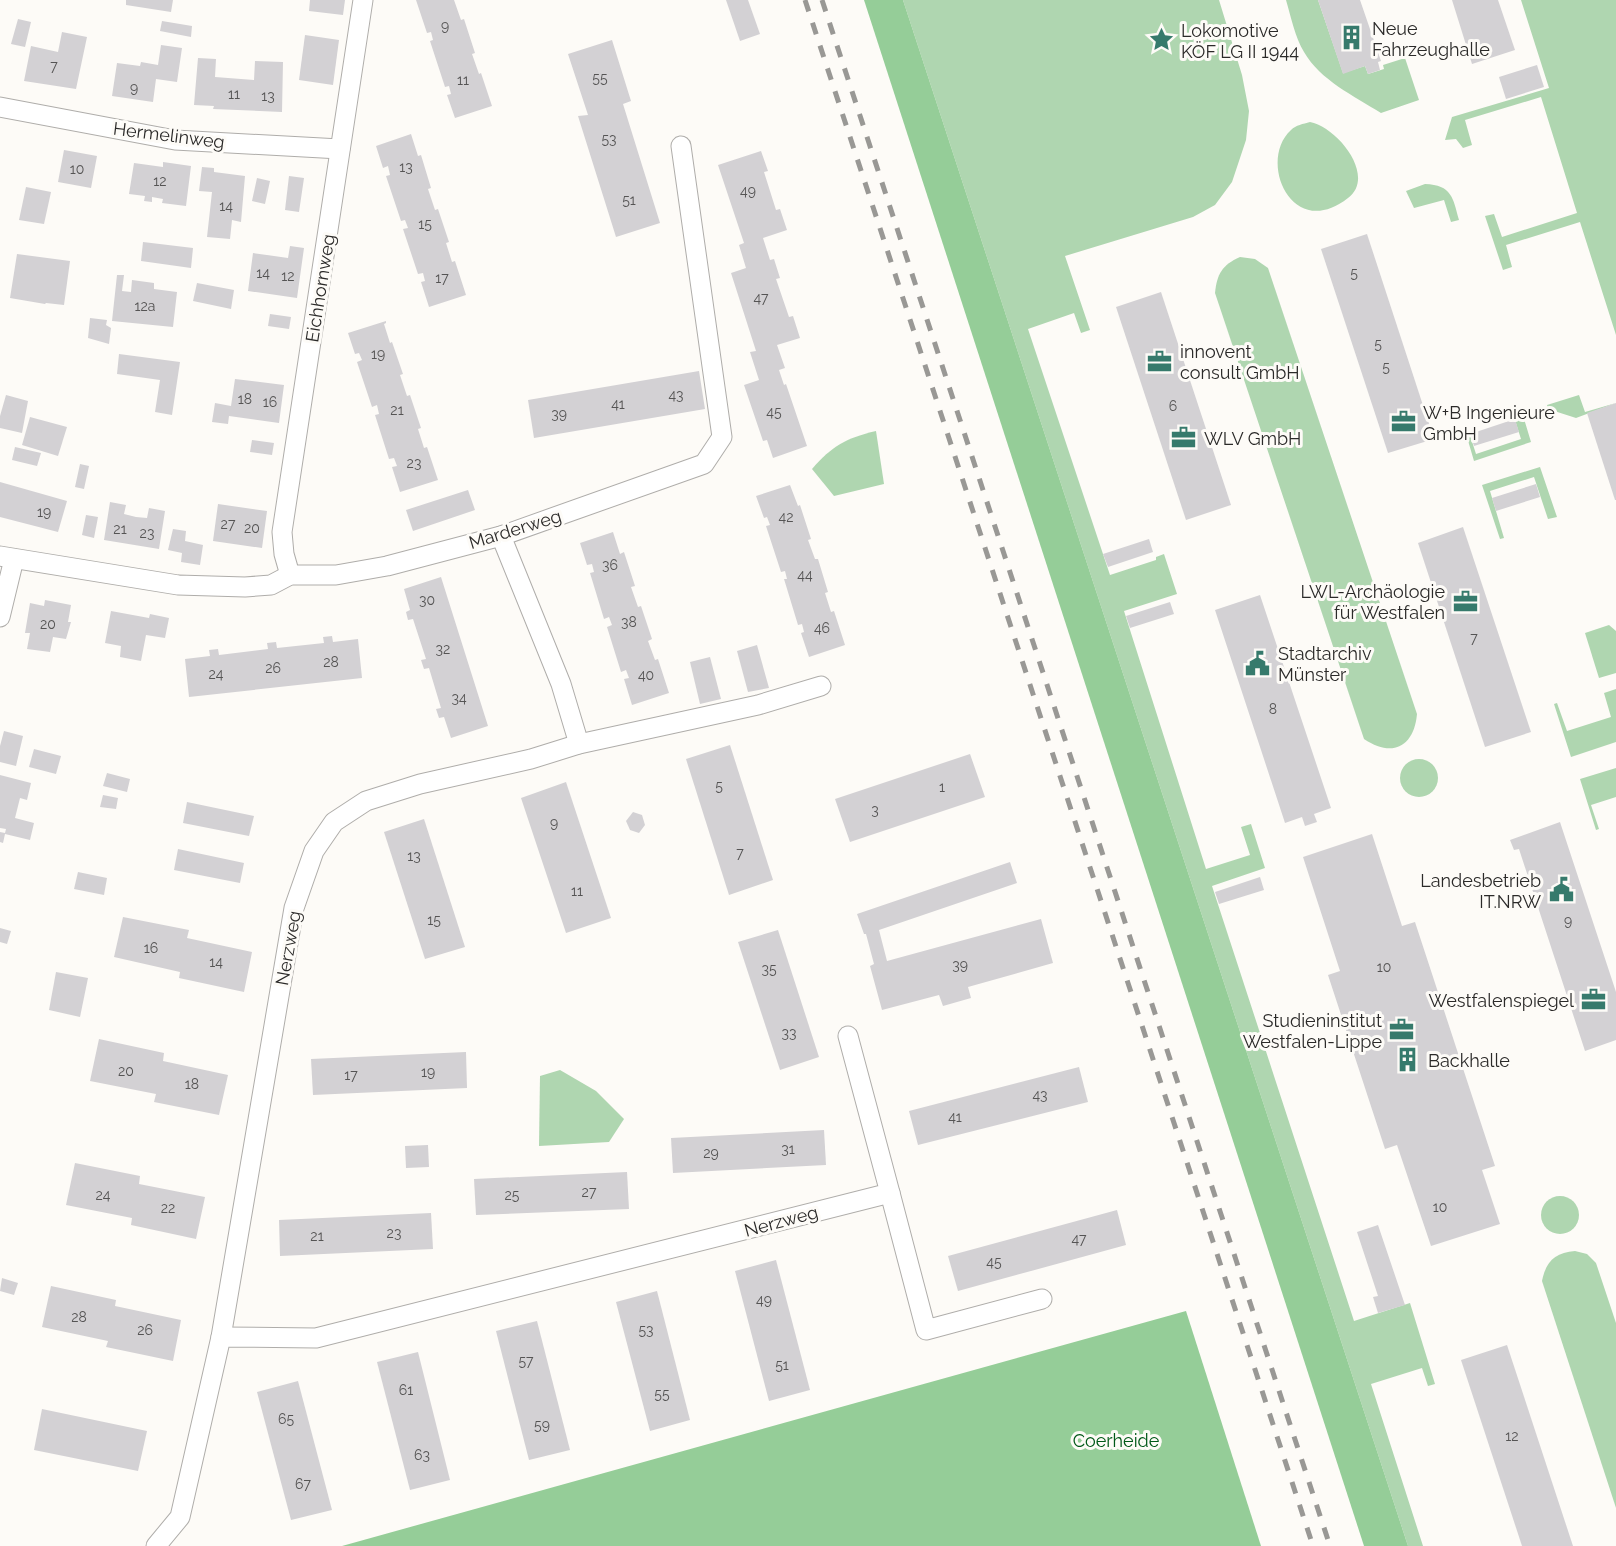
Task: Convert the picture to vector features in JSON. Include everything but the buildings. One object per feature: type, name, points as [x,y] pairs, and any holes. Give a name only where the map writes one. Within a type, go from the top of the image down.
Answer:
[{"type":"street","name":"Eichhornweg","points":[[290,575],[282,532],[363,0]]},
{"type":"street","name":"Hermelinweg","points":[[0,107],[176,140],[340,149]]},
{"type":"street","name":"Marderweg","points":[[7,558],[178,585],[271,585],[290,575],[336,575],[387,566],[501,536],[704,464],[722,437],[681,146]]},
{"type":"street","points":[[501,536],[561,684],[579,744]]},
{"type":"street","points":[[0,617],[7,558]]},
{"type":"street","name":"Nerzweg","points":[[156,1546],[180,1517],[221,1337],[294,908],[314,851],[334,822],[366,801],[420,784],[531,759],[579,744],[758,705],[821,685]]},
{"type":"street","points":[[848,1036],[926,1330],[1042,1299]]},
{"type":"street","name":"Nerzweg","points":[[221,1337],[316,1338],[890,1193]]},
{"type":"green space","points":[[864,0],[903,0],[1408,1546],[1364,1546]]},
{"type":"green space","points":[[903,0],[1219,0],[1242,75],[1249,111],[1246,140],[1232,182],[1215,205],[1193,217],[1065,256],[1090,330],[1081,333],[1074,313],[1028,329],[1110,575],[1156,560],[1156,557],[1164,554],[1177,594],[1124,611],[1206,869],[1250,855],[1241,827],[1251,824],[1265,868],[1212,886],[1354,1321],[1410,1303],[1435,1384],[1428,1386],[1422,1368],[1371,1384],[1423,1546],[1408,1546]]},
{"type":"green space","points":[[1286,0],[1318,0],[1343,73],[1365,66],[1368,74],[1384,69],[1383,65],[1405,58],[1419,100],[1381,113],[1328,79],[1311,62],[1301,46]]},
{"type":"green space","points":[[1521,0],[1616,0],[1616,335],[1580,222],[1506,245],[1512,267],[1503,270],[1485,216],[1494,214],[1502,237],[1577,213],[1541,97],[1465,120],[1472,145],[1463,148],[1456,139],[1445,140],[1452,117],[1549,88]]},
{"type":"green space","points":[[1310,122],[1321,126],[1342,142],[1356,166],[1356,189],[1348,198],[1328,209],[1311,210],[1296,204],[1279,177],[1281,144],[1293,128]]},
{"type":"green space","points":[[1425,184],[1441,187],[1450,194],[1459,220],[1451,222],[1444,200],[1414,208],[1406,191]]},
{"type":"green space","points":[[1240,257],[1255,259],[1268,268],[1417,714],[1411,734],[1400,746],[1384,748],[1364,739],[1215,293],[1222,271]]},
{"type":"green space","points":[[1579,395],[1585,412],[1616,403],[1576,418],[1548,409],[1547,405]]},
{"type":"green space","points":[[1522,412],[1531,442],[1474,461],[1464,427],[1467,426],[1476,454],[1521,439],[1513,414]]},
{"type":"green space","points":[[876,431],[884,484],[834,496],[812,469],[840,444]]},
{"type":"green space","points":[[1540,467],[1557,517],[1548,519],[1534,477],[1490,491],[1504,538],[1500,539],[1482,485]]},
{"type":"green space","points":[[1609,625],[1616,631],[1616,673],[1599,678],[1585,633]]},
{"type":"green space","points":[[1616,689],[1616,742],[1571,757],[1554,704],[1557,703],[1567,731],[1611,717],[1604,693]]},
{"type":"green space","points":[[1419,759],[1433,764],[1438,778],[1433,792],[1419,797],[1405,792],[1400,778],[1405,764]]},
{"type":"green space","points":[[1616,768],[1616,797],[1591,805],[1599,829],[1596,830],[1580,779]]},
{"type":"green space","points":[[560,1070],[596,1091],[624,1119],[609,1142],[539,1146],[540,1076]]},
{"type":"green space","points":[[1560,1196],[1573,1202],[1579,1215],[1573,1228],[1560,1234],[1547,1228],[1541,1215],[1547,1202]]},
{"type":"green space","points":[[1575,1251],[1587,1254],[1596,1263],[1616,1323],[1616,1508],[1542,1281],[1552,1259]]},
{"type":"green space","name":"Coerheide","points":[[1186,1311],[1261,1546],[342,1546]]},
{"type":"railway","points":[[805,0],[1313,1546]]},
{"type":"railway","points":[[822,0],[1330,1546]]},
{"type":"place","name":"Neue Fahrzeughalle","points":[[1352,38]]},
{"type":"place","name":"Lokomotive KÖF LG II 1944","points":[[1161,40]]},
{"type":"place","name":"innovent consult GmbH","points":[[1160,361]]},
{"type":"place","name":"W+B Ingenieure GmbH","points":[[1403,422]]},
{"type":"place","name":"WLV GmbH","points":[[1184,438]]},
{"type":"place","name":"LWL-Archäologie für Westfalen","points":[[1465,601]]},
{"type":"place","name":"Stadtarchiv Münster","points":[[1258,663]]},
{"type":"place","name":"Landesbetrieb IT.NRW","points":[[1561,890]]},
{"type":"place","name":"Westfalenspiegel","points":[[1594,1000]]},
{"type":"place","name":"Studieninstitut Westfalen-Lippe","points":[[1402,1030]]},
{"type":"place","name":"Backhalle","points":[[1408,1060]]}]
